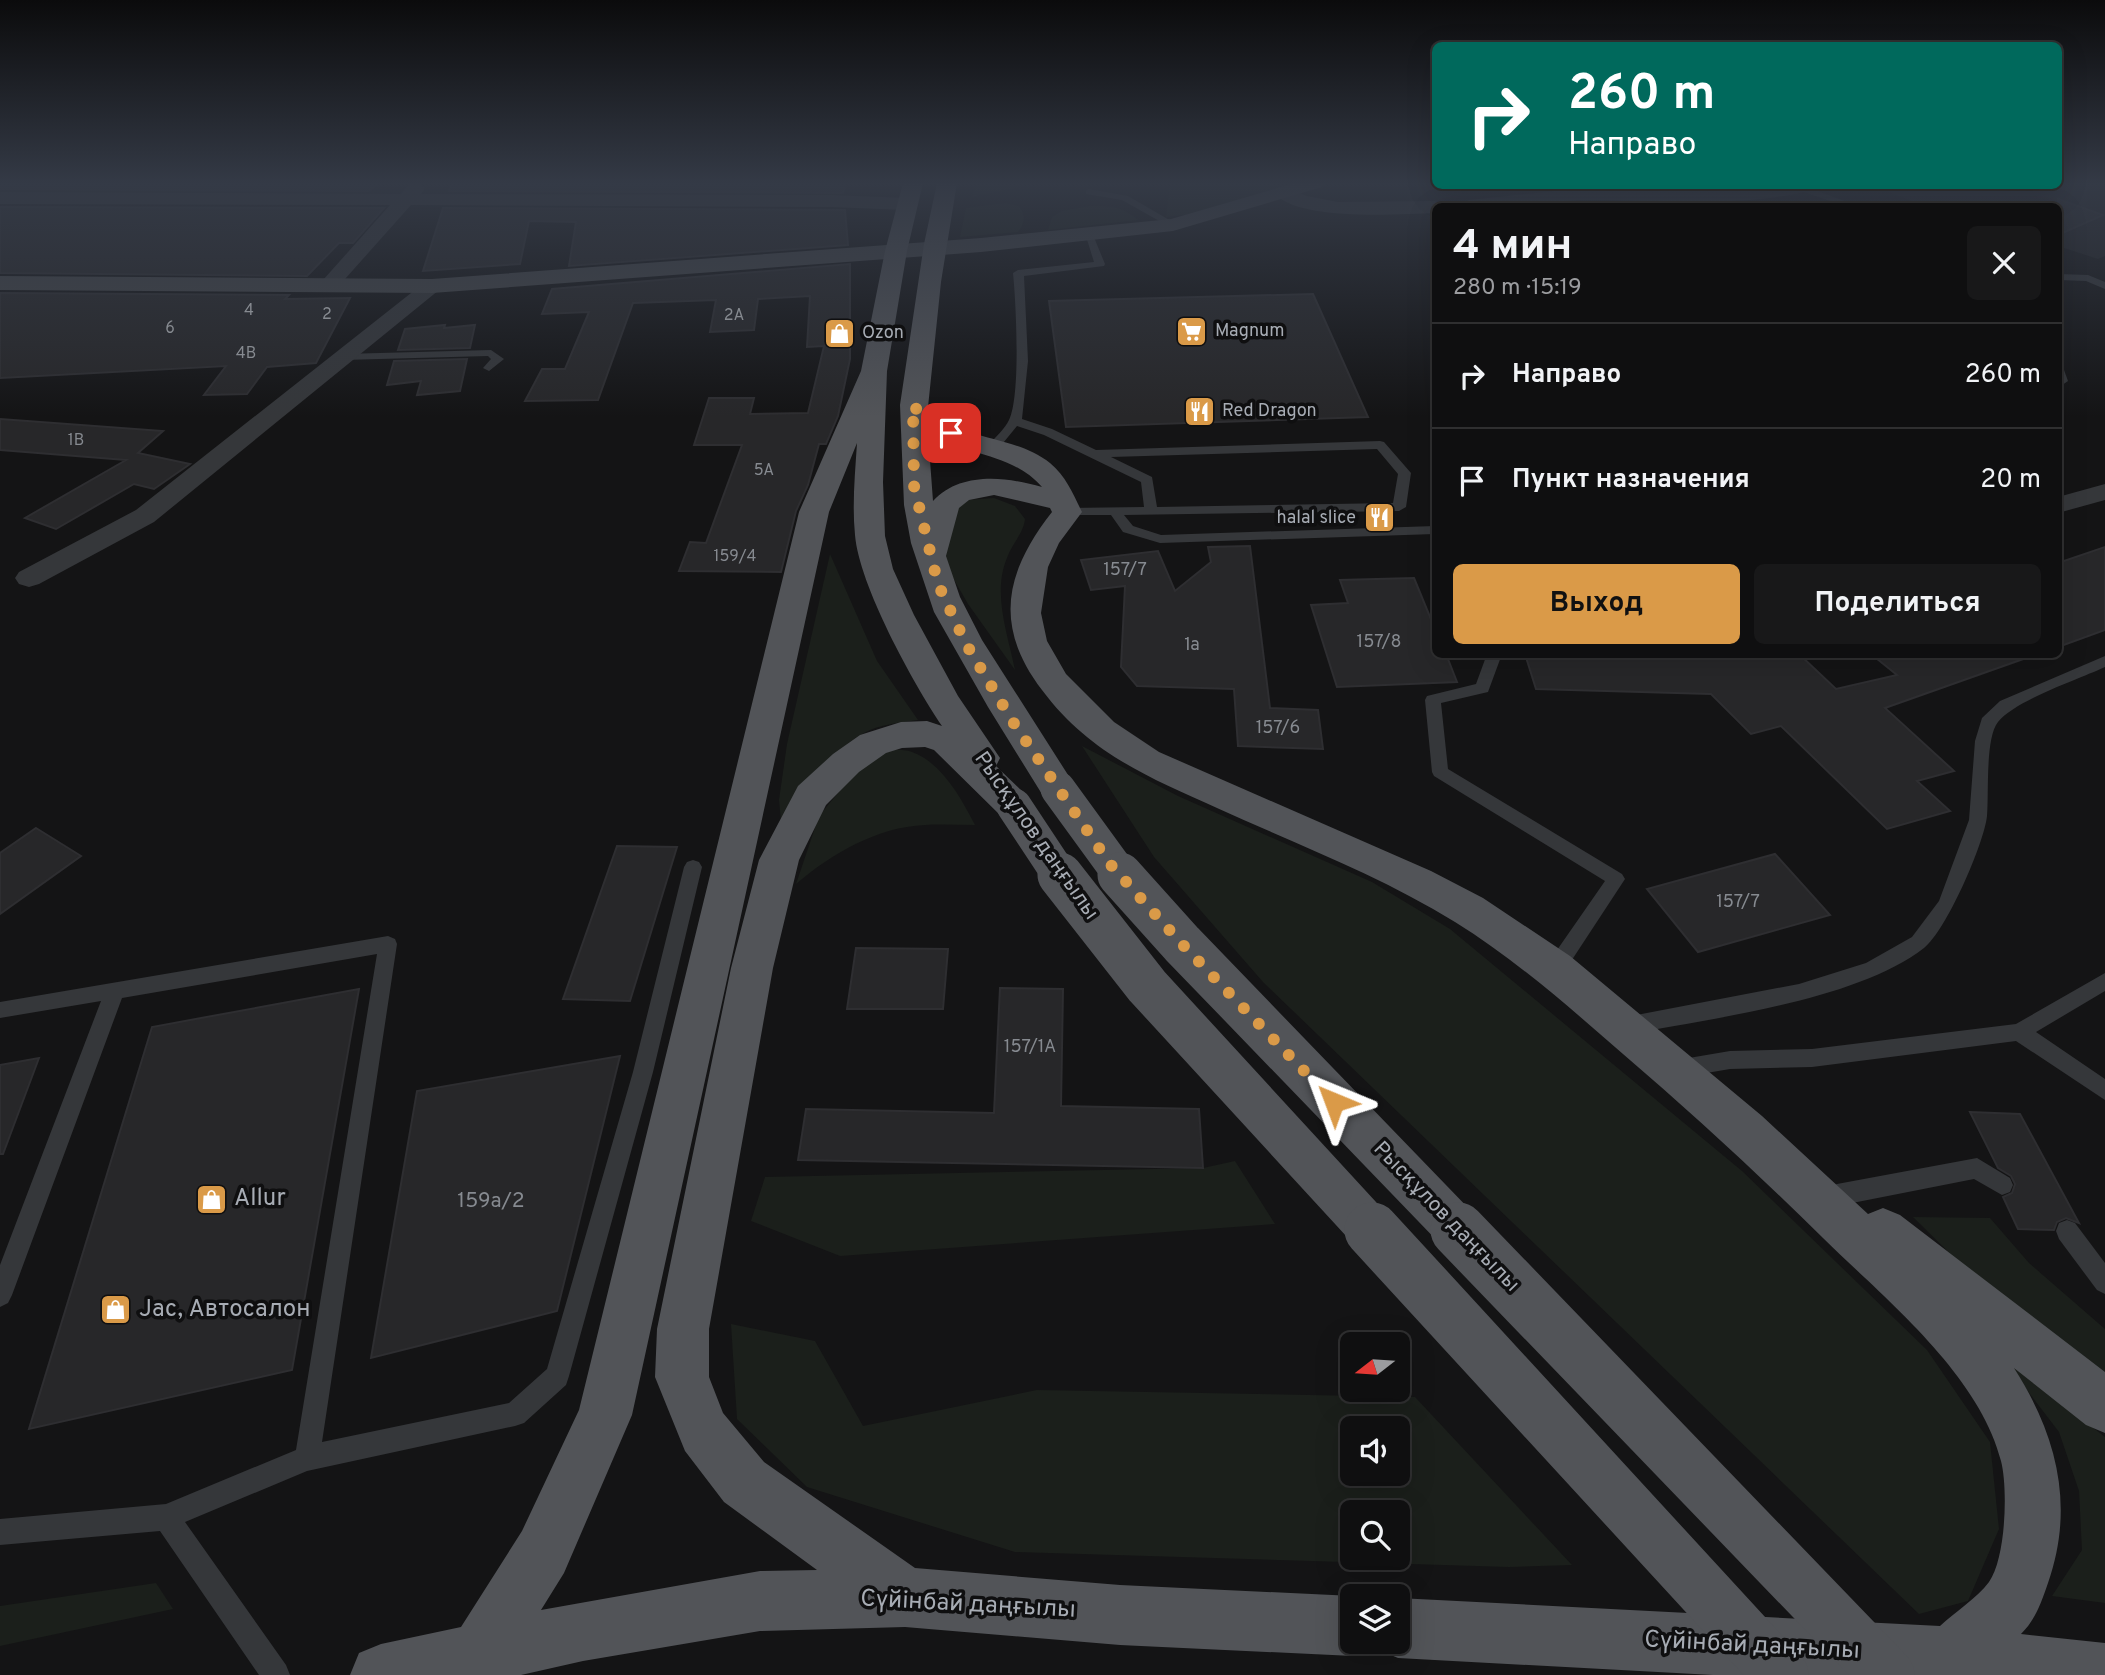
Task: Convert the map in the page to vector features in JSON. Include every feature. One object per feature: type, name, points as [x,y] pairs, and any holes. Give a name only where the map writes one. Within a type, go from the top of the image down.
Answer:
[{"type":"main road","points":[[0,283],[432,286],[761,261]]},
{"type":"main road","name":"Рысқұлов даңғылы","points":[[893,261],[874,371],[869,482],[870,536],[877,569],[943,701],[1036,797],[1110,864],[1182,944],[1887,1675]]},
{"type":"main road","name":"Рысқұлов даңғылы","points":[[931,261],[913,405],[914,486],[938,584],[966,644],[1013,722],[1036,797],[1074,896],[1147,986],[1781,1675]]},
{"type":"main road","points":[[481,1651],[543,1552],[605,1415],[663,1072],[814,512],[874,371]]},
{"type":"main road","points":[[913,405],[926,420],[937,427],[995,445],[1033,465],[1053,483],[1064,507]]},
{"type":"main road","points":[[931,559],[945,505],[959,495],[993,486],[1012,488],[1064,507]]},
{"type":"main road","points":[[1064,507],[1033,567],[1025,613],[1030,641],[1054,682],[1101,731],[1146,761],[1417,882],[1469,910],[1555,968],[1746,1131],[1934,1311],[1981,1364],[2013,1416],[2030,1464],[2033,1518],[2027,1560],[2012,1601],[1951,1657]]},
{"type":"main road","points":[[905,1597],[744,1482],[704,1432],[682,1377],[683,1329],[752,968],[779,860],[811,796],[873,744],[901,735],[927,734],[947,741],[1036,797]]},
{"type":"main road","points":[[663,1072],[731,1072]]},
{"type":"main road","points":[[1746,1131],[1837,1195],[2105,1406]]},
{"type":"main road","name":"Сүйінбай даңғылы","points":[[381,1675],[481,1651],[761,1601],[905,1597],[1120,1615],[1340,1625]]},
{"type":"main road","name":"Сүйінбай даңғылы","points":[[1410,1629],[1951,1657],[2105,1674]]},
{"type":"street","points":[[330,284],[351,261]]},
{"type":"street","points":[[29,578],[145,516],[432,286]]},
{"type":"street","points":[[2062,504],[2105,492]]},
{"type":"lane","points":[[995,445],[1015,421],[1022,361],[1018,273],[1100,264],[1099,261]]},
{"type":"lane","points":[[2062,277],[2088,278],[2105,286]]},
{"type":"lane","points":[[344,357],[491,353],[498,359],[489,368]]},
{"type":"lane","points":[[1015,421],[1048,432],[1147,480],[1151,511]]},
{"type":"lane","points":[[1064,507],[1151,511],[1399,507],[1405,474],[1380,445],[1094,454]]},
{"type":"lane","points":[[1114,511],[1128,529],[1160,539],[1432,530]]},
{"type":"lane","points":[[1493,658],[1482,688],[1433,700],[1440,772],[1616,879],[1555,968]]},
{"type":"lane","points":[[1622,1026],[1799,992],[1872,969],[1919,942],[1947,904],[1978,820],[1983,741],[1988,722],[2006,705],[2105,662]]},
{"type":"lane","points":[[0,1532],[166,1517],[307,1458],[515,1414],[557,1376],[663,1072],[693,867]]},
{"type":"lane","points":[[0,1010],[388,944],[307,1458]]},
{"type":"lane","points":[[1674,1069],[1730,1060],[1812,1058],[2019,1032],[2105,981]]},
{"type":"lane","points":[[0,1295],[115,990]]},
{"type":"lane","points":[[2019,1032],[2105,1091]]},
{"type":"lane","points":[[1837,1195],[1977,1168],[2002,1185]]},
{"type":"lane","points":[[2067,1231],[2105,1282]]},
{"type":"lane","points":[[166,1517],[276,1675]]},
{"type":"shaded area","points":[[994,498],[1015,506],[1025,519],[1007,558],[1001,585],[1003,614],[1015,670],[968,604],[945,564],[952,513],[967,500]]},
{"type":"shaded area","points":[[830,554],[877,661],[918,720],[877,728],[851,741],[818,773],[781,821],[779,800],[787,744]]},
{"type":"shaded area","points":[[1082,746],[1178,796],[1372,882],[1450,929],[1742,1171],[1927,1350],[1990,1442],[1999,1529],[1968,1601],[1919,1614],[1263,982],[1154,857]]},
{"type":"shaded area","points":[[884,750],[909,751],[933,764],[950,782],[975,825],[925,825],[890,831],[856,844],[824,862],[796,884],[819,816],[857,770]]},
{"type":"shaded area","points":[[1235,1161],[1275,1224],[840,1256],[751,1221],[765,1177],[1203,1168]]},
{"type":"shaded area","points":[[1913,1217],[1990,1218],[2029,1263],[2105,1329],[2105,1375],[1984,1287]]},
{"type":"shaded area","points":[[731,1324],[815,1341],[863,1426],[1037,1390],[1340,1396],[1340,1402],[1410,1402],[1410,1397],[1415,1397],[1572,1565],[1509,1567],[1410,1564],[1410,1500],[1340,1500],[1340,1562],[1015,1552],[807,1487],[737,1419]]},
{"type":"shaded area","points":[[1981,1330],[2038,1385],[2105,1437],[2105,1603],[2052,1596],[2082,1550],[2079,1491],[2059,1432]]},
{"type":"shaded area","points":[[156,1583],[173,1609],[0,1646],[0,1606]]},
{"type":"building","points":[[0,261],[321,261],[307,276],[0,273]]},
{"type":"building","points":[[426,261],[521,261],[520,264],[423,271]]},
{"type":"building","points":[[570,261],[633,261],[569,266]]},
{"type":"building","points":[[850,264],[850,359],[838,416],[826,444],[819,444],[808,485],[796,511],[781,572],[679,571],[690,542],[706,543],[742,445],[694,445],[709,398],[754,398],[750,414],[808,413],[824,346],[807,347],[810,296],[758,299],[754,330],[710,332],[716,300],[633,303],[598,400],[525,401],[542,369],[565,369],[589,312],[542,314],[552,289]]},
{"type":"building","points":[[0,293],[289,295],[285,299],[350,298],[316,363],[267,367],[247,394],[204,395],[226,366],[0,378]]},
{"type":"building","name":"Magnum","points":[[1313,294],[1368,417],[1066,427],[1049,301]]},
{"type":"building","points":[[445,325],[444,328],[475,325],[470,348],[398,350],[405,329]]},
{"type":"building","points":[[467,359],[460,391],[417,395],[421,381],[387,385],[394,361]]},
{"type":"building","points":[[0,419],[163,431],[138,453],[190,464],[154,489],[134,484],[56,529],[25,518],[126,460],[0,450]]},
{"type":"building","points":[[1250,546],[1270,708],[1318,710],[1323,749],[1238,746],[1234,689],[1137,686],[1121,667],[1125,586],[1091,590],[1081,560],[1158,551],[1175,591],[1211,562],[1208,547]]},
{"type":"building","points":[[2105,547],[2105,630],[2062,646],[2062,562]]},
{"type":"building","points":[[1414,578],[1432,622],[1432,658],[1448,658],[1457,682],[1337,687],[1311,605],[1348,603],[1340,580]]},
{"type":"building","points":[[1526,658],[1803,658],[1836,689],[1897,675],[1876,658],[2026,658],[1885,708],[1954,771],[1917,781],[1950,811],[1887,829],[1781,726],[1751,734],[1711,694],[1536,689]]},
{"type":"building","points":[[36,828],[81,856],[0,914],[0,853]]},
{"type":"building","points":[[617,846],[677,847],[630,1001],[563,999]]},
{"type":"building","points":[[1775,854],[1830,915],[1698,952],[1647,889]]},
{"type":"building","points":[[856,948],[948,949],[943,1009],[847,1009]]},
{"type":"building","points":[[1000,988],[1063,989],[1061,1106],[1199,1109],[1203,1168],[798,1160],[806,1109],[994,1113]]},
{"type":"building","name":"Allur","points":[[359,989],[292,1370],[29,1429],[152,1027]]},
{"type":"building","points":[[620,1056],[557,1311],[371,1358],[417,1091]]},
{"type":"building","points":[[39,1058],[3,1154],[0,1154],[0,1065]]},
{"type":"building","points":[[1970,1112],[2020,1114],[2079,1223],[2066,1218],[2057,1222],[2054,1230],[2018,1229],[2003,1197],[2012,1193],[2015,1184],[2011,1176],[1998,1168]]},
{"type":"place","name":"Magnum","points":[[1192,331]]},
{"type":"place","name":"Ozon","points":[[839,333]]},
{"type":"place","name":"Red Dragon","points":[[1199,411]]},
{"type":"place","name":"halal slice","points":[[1379,518]]},
{"type":"place","name":"Allur","points":[[211,1199]]},
{"type":"place","name":"Jac, Автосалон","points":[[116,1310]]},
{"type":"route","points":[[951,433],[926,420],[913,405],[914,486],[938,584],[966,644],[1013,722],[1110,864],[1182,944],[1334,1102]]}]
